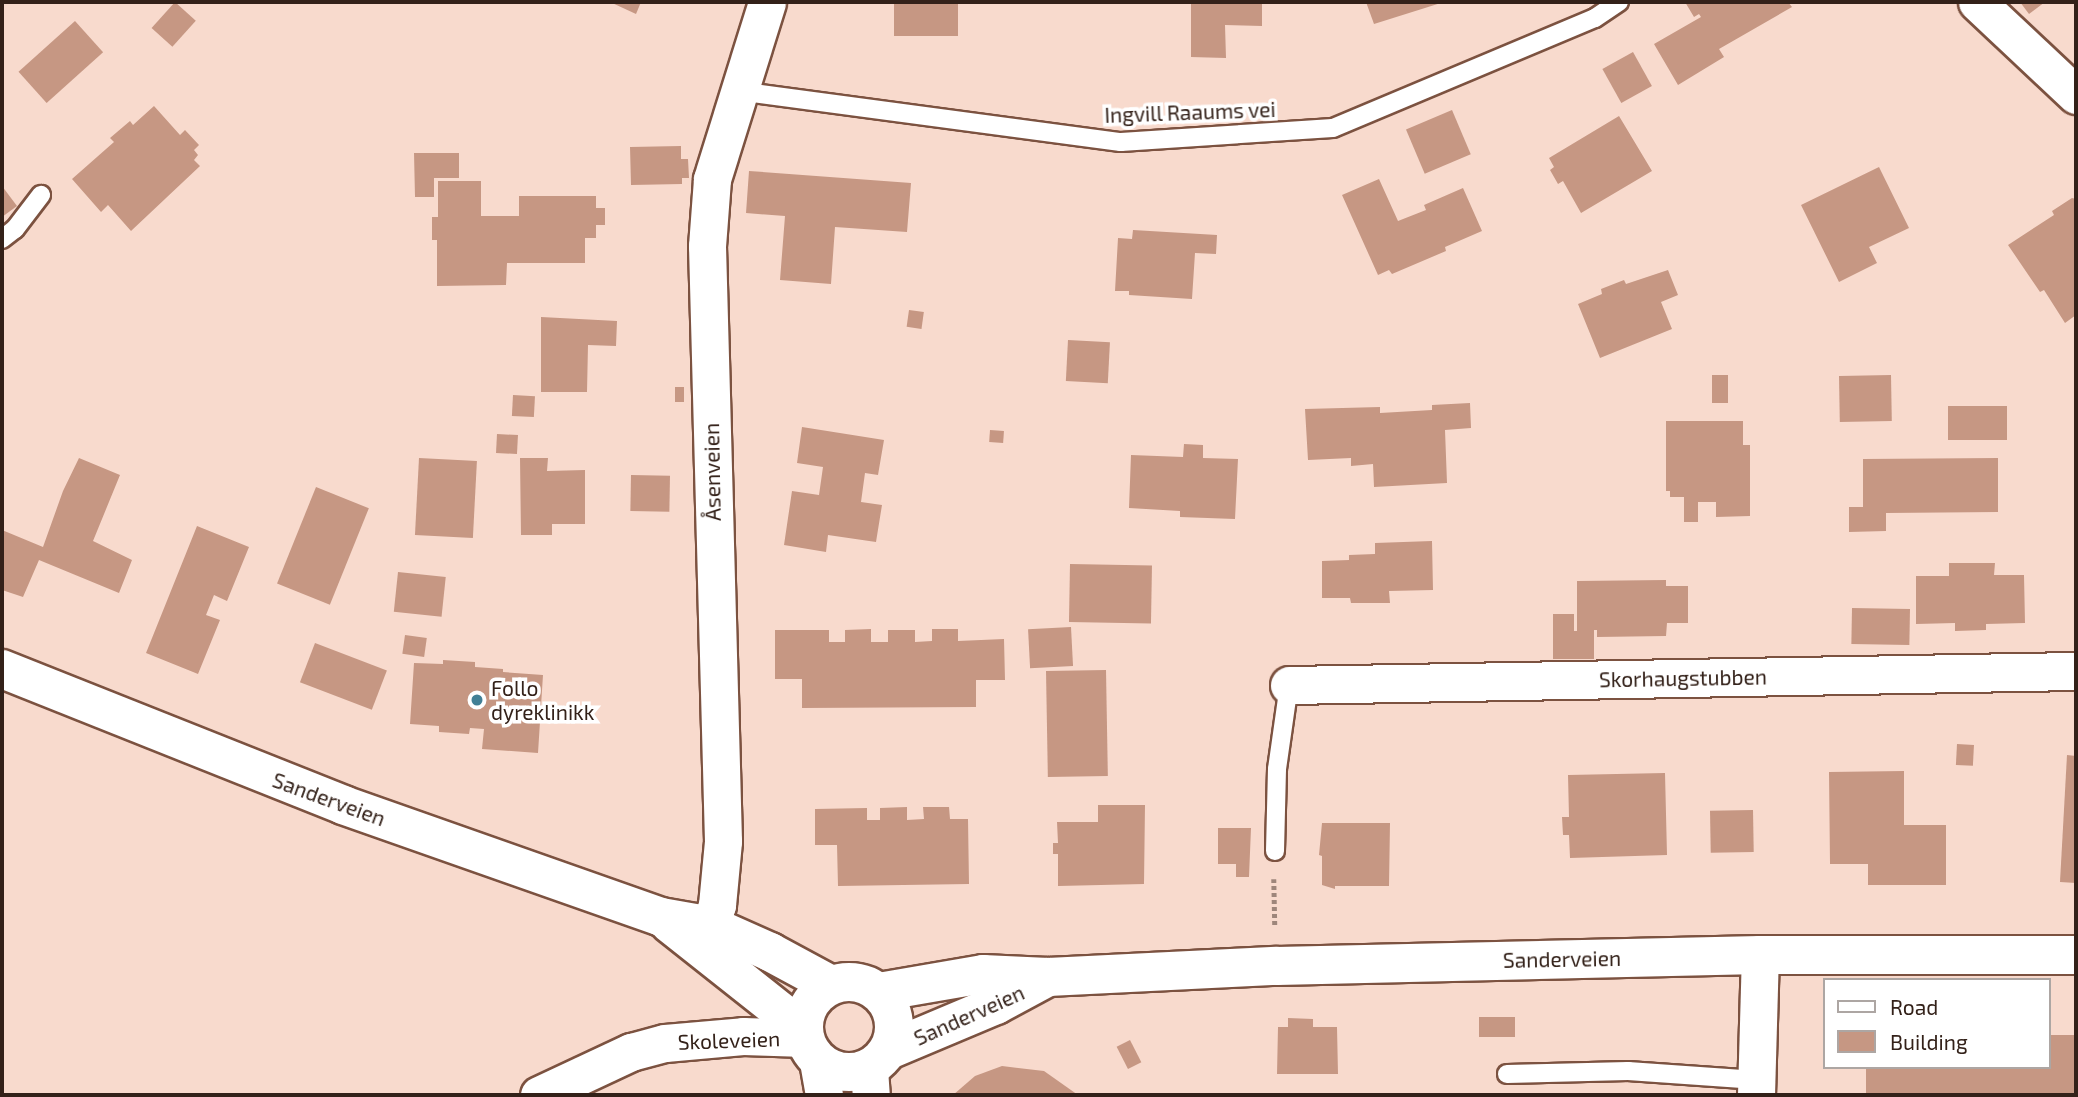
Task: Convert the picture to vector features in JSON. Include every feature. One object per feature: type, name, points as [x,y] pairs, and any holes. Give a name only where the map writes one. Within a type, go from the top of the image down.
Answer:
[{"type":"main road","name":"Sanderveien","points":[[2,669],[343,805],[661,917],[831,985],[855,982],[879,992],[887,1002],[895,1026],[876,1071]]},
{"type":"main road","name":"Sanderveien","points":[[707,937],[812,1056],[842,1072],[876,1071],[1048,977]]},
{"type":"main road","name":"Sanderveien","points":[[879,992],[983,974],[1048,977],[1277,965],[1760,955],[2076,955]]},
{"type":"main road","points":[[812,1056],[810,1003],[831,985]]},
{"type":"street","name":"Åsenveien","points":[[707,937],[721,877],[723,789],[716,643],[707,246],[712,179],[737,91],[767,2]]},
{"type":"street","points":[[1977,2],[2076,95]]},
{"type":"street","name":"Skorhaugstubben","points":[[1289,685],[2076,671]]},
{"type":"street","points":[[1757,1088],[1760,955]]},
{"type":"street","name":"Skoleveien","points":[[539,1095],[631,1052],[665,1043],[743,1036],[812,1056]]},
{"type":"lane","name":"Ingvill Raaums vei","points":[[737,91],[1121,142],[1334,128],[1595,18],[1619,2]]},
{"type":"lane","points":[[2,239],[15,229],[41,195]]},
{"type":"lane","points":[[1275,850],[1277,769],[1289,685]]},
{"type":"lane","points":[[1507,1074],[1628,1071],[1757,1088]]},
{"type":"path","points":[[1275,850],[1277,965]]},
{"type":"building","points":[[175,2],[196,21],[172,47],[152,28]]},
{"type":"building","points":[[610,2],[641,2],[636,14]]},
{"type":"building","points":[[894,2],[958,2],[958,36],[894,36]]},
{"type":"building","points":[[1191,2],[1262,2],[1262,26],[1225,25],[1226,58],[1191,57]]},
{"type":"building","points":[[1366,2],[1444,2],[1374,24]]},
{"type":"building","points":[[1685,2],[1788,2],[1792,7],[1719,49],[1724,57],[1678,85],[1654,44],[1701,17],[1699,14],[1694,17]]},
{"type":"building","points":[[2020,2],[2045,2],[2029,14]]},
{"type":"building","points":[[75,21],[103,52],[47,103],[19,72]]},
{"type":"building","points":[[1633,52],[1652,86],[1621,103],[1602,69]]},
{"type":"building","points":[[154,106],[180,135],[185,130],[199,145],[194,150],[198,155],[194,160],[200,166],[131,231],[108,205],[101,212],[72,179],[114,142],[110,138],[130,121],[133,125]]},
{"type":"building","points":[[1452,110],[1471,154],[1425,174],[1406,130]]},
{"type":"building","points":[[1619,116],[1652,171],[1581,213],[1563,181],[1558,184],[1550,170],[1554,167],[1549,158]]},
{"type":"building","points":[[681,146],[681,159],[688,159],[689,178],[682,178],[682,184],[631,185],[630,147]]},
{"type":"building","points":[[414,153],[459,153],[459,178],[434,178],[434,197],[415,197]]},
{"type":"building","points":[[1879,167],[1909,228],[1869,247],[1877,263],[1839,282],[1801,205]]},
{"type":"building","points":[[749,171],[911,183],[907,232],[835,227],[831,284],[780,280],[785,216],[746,213]]},
{"type":"building","points":[[1379,179],[1398,221],[1426,210],[1424,205],[1463,188],[1482,231],[1445,247],[1446,251],[1392,274],[1389,270],[1378,275],[1342,195]]},
{"type":"building","points":[[438,181],[481,181],[481,216],[519,216],[519,196],[596,196],[596,208],[605,208],[605,225],[596,225],[596,238],[585,238],[585,263],[507,263],[506,285],[437,286],[437,240],[432,240],[432,217],[438,217]]},
{"type":"building","points":[[2,186],[17,206],[2,217]]},
{"type":"building","points":[[2072,198],[2076,199],[2076,315],[2065,323],[2044,290],[2040,292],[2008,245],[2054,215],[2052,211]]},
{"type":"building","points":[[1133,230],[1217,235],[1216,254],[1195,253],[1192,299],[1129,295],[1129,291],[1115,291],[1118,238],[1132,239]]},
{"type":"building","points":[[1668,270],[1678,295],[1661,302],[1672,329],[1600,358],[1578,304],[1602,294],[1601,289],[1624,280],[1626,284]]},
{"type":"building","points":[[909,310],[924,312],[921,329],[907,327]]},
{"type":"building","points":[[541,317],[617,321],[616,346],[588,345],[587,392],[541,392]]},
{"type":"building","points":[[1068,340],[1110,342],[1108,383],[1066,381]]},
{"type":"building","points":[[1712,375],[1728,375],[1728,403],[1712,403]]},
{"type":"building","points":[[1891,375],[1892,421],[1840,422],[1839,376]]},
{"type":"building","points":[[675,387],[684,387],[684,402],[675,402]]},
{"type":"building","points":[[513,395],[535,396],[534,417],[512,416]]},
{"type":"building","points":[[1470,403],[1471,428],[1445,430],[1447,483],[1374,487],[1373,464],[1351,466],[1351,458],[1308,460],[1305,409],[1380,407],[1380,413],[1432,410],[1432,405]]},
{"type":"building","points":[[1948,406],[2007,406],[2007,440],[1948,440]]},
{"type":"building","points":[[1666,421],[1743,421],[1743,445],[1750,445],[1750,516],[1716,517],[1716,502],[1698,502],[1698,522],[1684,522],[1684,497],[1670,497],[1670,491],[1666,491]]},
{"type":"building","points":[[802,427],[884,440],[878,475],[865,473],[861,502],[882,505],[876,542],[828,535],[826,552],[784,545],[792,491],[819,495],[823,467],[797,463]]},
{"type":"building","points":[[990,430],[1004,431],[1003,443],[989,442]]},
{"type":"building","points":[[497,434],[518,435],[517,454],[496,453]]},
{"type":"building","points":[[1184,444],[1203,445],[1203,458],[1238,459],[1235,519],[1180,517],[1180,511],[1129,508],[1131,455],[1183,457]]},
{"type":"building","points":[[79,458],[120,475],[93,541],[132,560],[119,593],[39,560],[23,597],[2,590],[2,530],[43,547],[63,491]]},
{"type":"building","points":[[419,458],[477,461],[473,538],[415,535]]},
{"type":"building","points":[[520,458],[548,458],[547,471],[585,470],[585,524],[552,524],[552,535],[521,535]]},
{"type":"building","points":[[1998,458],[1998,512],[1886,513],[1886,531],[1849,532],[1849,507],[1863,507],[1863,459]]},
{"type":"building","points":[[631,475],[670,476],[669,512],[630,511]]},
{"type":"building","points":[[316,487],[369,508],[330,605],[277,583]]},
{"type":"building","points":[[197,526],[249,547],[227,601],[214,595],[206,615],[220,620],[198,674],[146,653]]},
{"type":"building","points":[[1432,541],[1433,590],[1389,591],[1390,603],[1351,603],[1350,598],[1322,598],[1322,561],[1349,560],[1349,555],[1375,554],[1375,543]]},
{"type":"building","points":[[1949,563],[1995,563],[1994,575],[2024,575],[2025,623],[1986,624],[1986,630],[1955,631],[1955,623],[1916,624],[1916,576],[1949,576]]},
{"type":"building","points":[[1070,564],[1152,565],[1151,623],[1069,622]]},
{"type":"building","points":[[398,572],[446,577],[442,617],[394,612]]},
{"type":"building","points":[[1666,580],[1666,586],[1688,586],[1688,623],[1667,623],[1666,636],[1597,637],[1597,630],[1594,630],[1594,659],[1553,659],[1553,614],[1574,614],[1574,631],[1577,631],[1577,581]]},
{"type":"building","points":[[1852,608],[1910,609],[1909,645],[1851,644]]},
{"type":"building","points":[[1071,627],[1073,666],[1030,668],[1028,629]]},
{"type":"building","points":[[871,629],[871,642],[888,642],[888,630],[915,630],[915,642],[932,641],[932,629],[958,629],[958,641],[1004,639],[1005,680],[976,680],[976,707],[802,708],[802,679],[775,679],[775,630],[829,630],[829,642],[845,642],[845,630]]},
{"type":"building","points":[[405,635],[427,638],[424,657],[402,654]]},
{"type":"building","points":[[315,643],[387,671],[372,710],[300,682]]},
{"type":"building","name":"Follo dyreklinikk","points":[[443,660],[475,662],[475,667],[503,669],[503,672],[543,675],[538,753],[482,749],[484,729],[470,728],[469,734],[439,732],[439,726],[410,724],[414,663],[443,664]]},
{"type":"building","points":[[1106,670],[1108,776],[1048,777],[1046,671]]},
{"type":"building","points":[[1957,744],[1974,745],[1973,766],[1956,765]]},
{"type":"building","points":[[2067,755],[2076,756],[2076,883],[2060,882]]},
{"type":"building","points":[[1904,771],[1904,825],[1946,825],[1946,885],[1868,885],[1868,864],[1830,864],[1829,772]]},
{"type":"building","points":[[1665,773],[1667,855],[1570,858],[1569,835],[1563,835],[1562,817],[1569,817],[1568,775]]},
{"type":"building","points":[[1098,805],[1145,805],[1144,884],[1058,886],[1058,854],[1053,854],[1053,843],[1058,843],[1057,822],[1098,822]]},
{"type":"building","points":[[907,807],[907,820],[924,819],[923,807],[949,807],[950,819],[968,819],[969,884],[838,886],[837,845],[815,845],[815,809],[867,808],[867,820],[880,820],[880,808]]},
{"type":"building","points":[[1753,810],[1754,852],[1711,853],[1710,811]]},
{"type":"building","points":[[1322,823],[1390,823],[1389,886],[1335,886],[1335,889],[1322,885],[1322,856],[1319,855]]},
{"type":"building","points":[[1218,828],[1251,828],[1249,877],[1236,877],[1236,864],[1218,864]]},
{"type":"building","points":[[1479,1017],[1515,1017],[1515,1037],[1479,1037]]},
{"type":"building","points":[[1288,1018],[1313,1019],[1313,1027],[1337,1027],[1338,1074],[1277,1074],[1278,1027],[1288,1027]]},
{"type":"building","points":[[2050,1035],[2076,1035],[2076,1095],[1866,1095],[1866,1069],[2050,1069]]},
{"type":"building","points":[[1130,1040],[1141,1062],[1128,1069],[1117,1047]]},
{"type":"building","points":[[1002,1066],[1044,1071],[1078,1095],[953,1095],[975,1076]]},
{"type":"place","name":"Follo dyreklinikk","points":[[477,700]]}]
